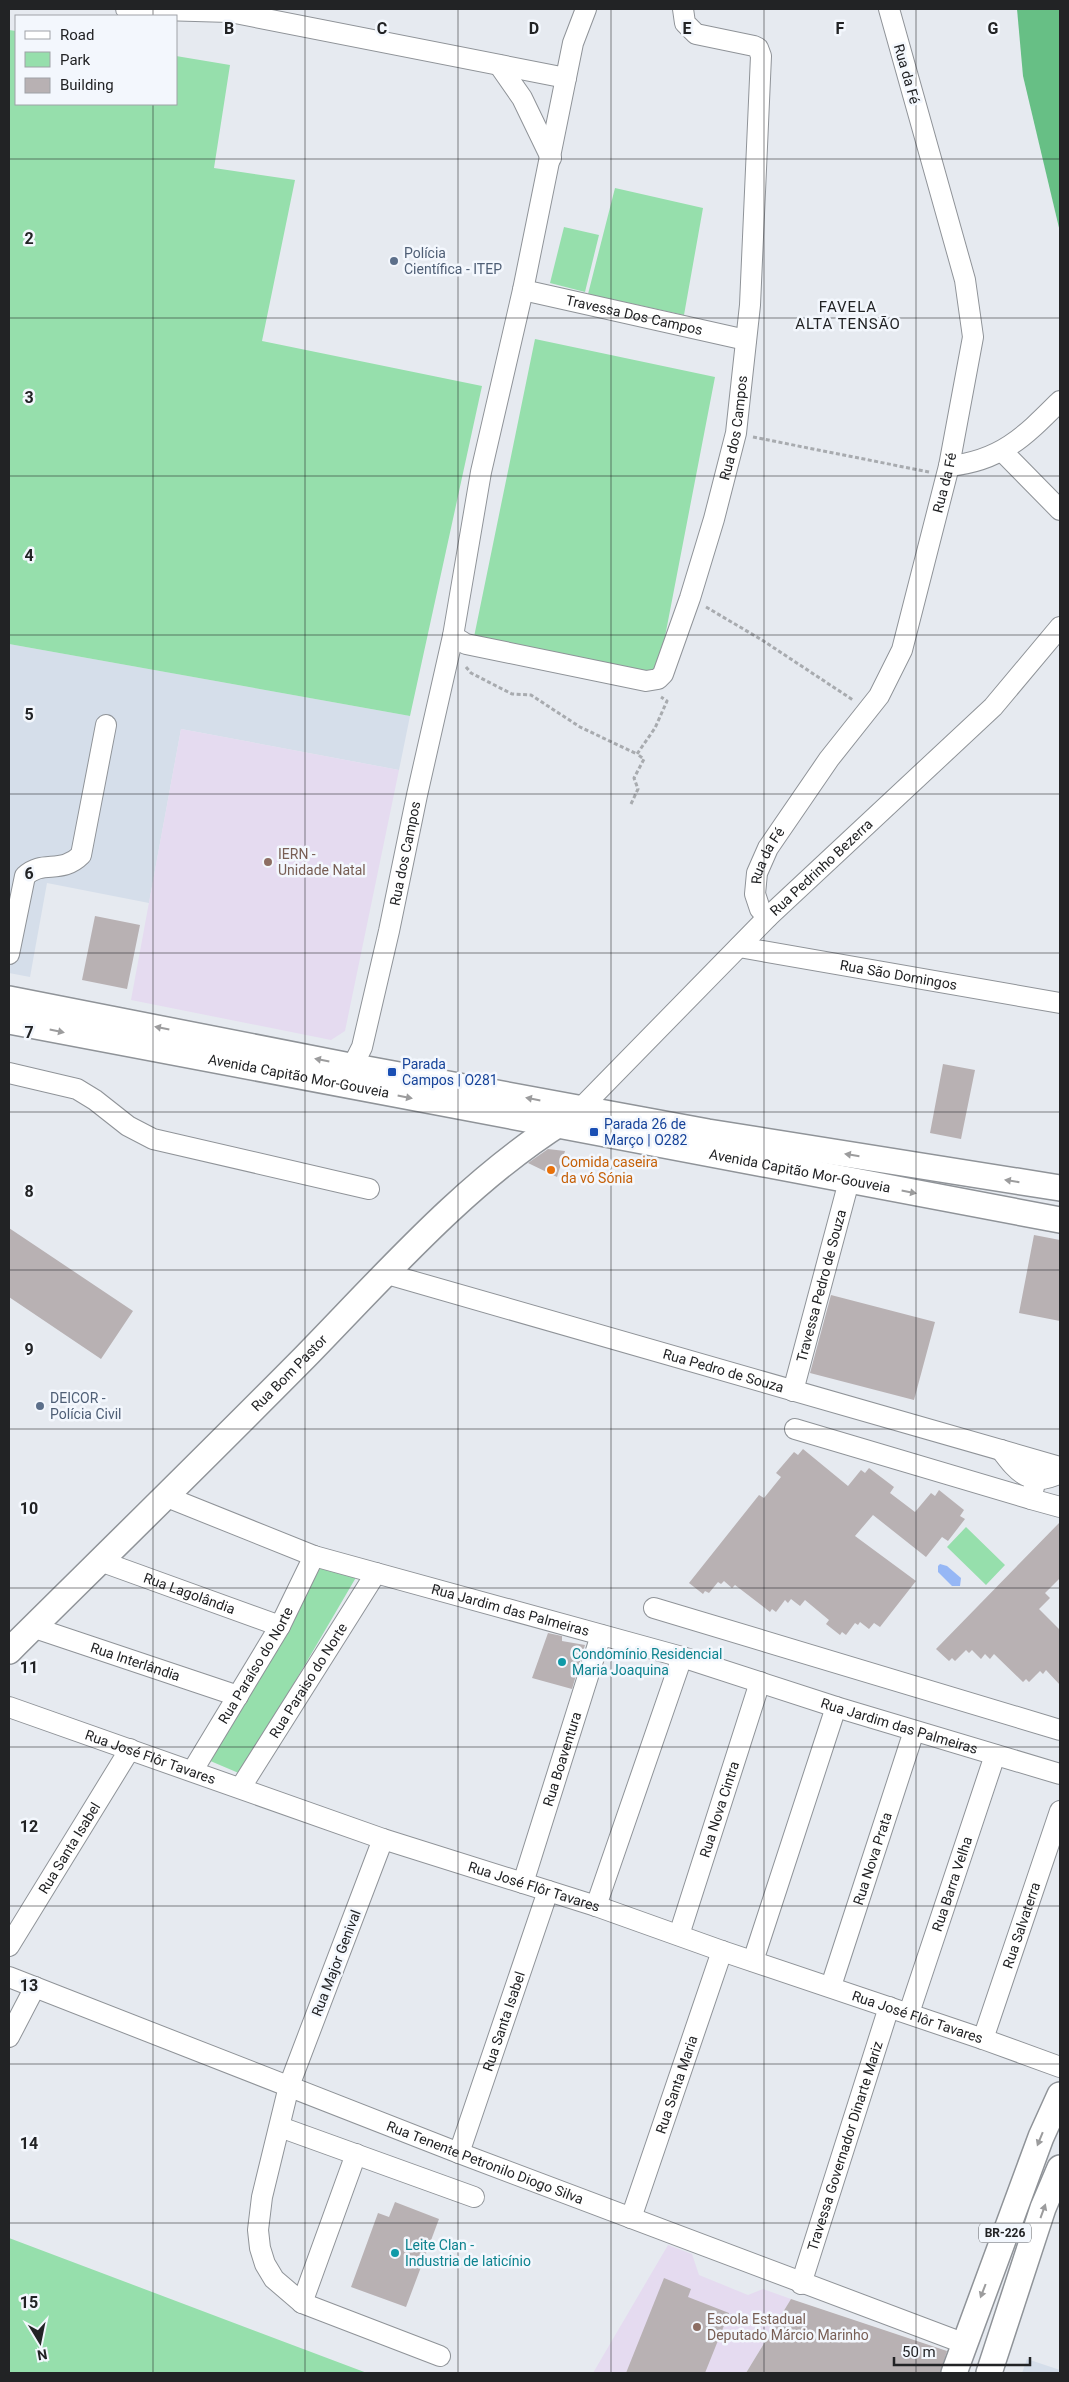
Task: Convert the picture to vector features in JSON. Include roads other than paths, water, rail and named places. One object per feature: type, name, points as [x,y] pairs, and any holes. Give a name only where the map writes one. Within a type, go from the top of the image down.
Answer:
[{"type":"main road","name":"Avenida Capitão Mor-Gouveia","points":[[9,999],[134,1035],[557,1125],[1060,1220]]},
{"type":"main road","name":"Avenida Capitão Mor-Gouveia","points":[[9,1022],[134,1035],[350,1066],[708,1132],[1060,1188]]},
{"type":"main road","name":"Rua Bom Pastor","points":[[17,1639],[167,1497],[387,1274],[495,1170],[581,1108]]},
{"type":"main road","name":"BR-226","points":[[954,2373],[963,2343],[1040,2137],[1060,2095]]},
{"type":"main road","name":"BR-226","points":[[989,2373],[1043,2208],[1060,2168]]},
{"type":"street","points":[[126,9],[230,12],[566,78]]},
{"type":"street","name":"Rua dos Campos","points":[[350,1066],[362,1047],[390,931],[417,795],[459,640],[481,472],[523,290],[573,43],[586,9]]},
{"type":"street","name":"Rua dos Campos","points":[[459,640],[650,681],[660,678],[690,598],[714,519],[736,434],[750,305],[761,53],[754,46],[696,34],[686,23],[683,9]]},
{"type":"street","name":"Rua da Fé","points":[[768,917],[760,909],[754,894],[757,873],[768,848],[829,760],[879,696],[902,650],[910,627],[948,470],[974,337],[965,280],[889,9]]},
{"type":"street","points":[[498,65],[522,98],[551,158]]},
{"type":"street","name":"Travessa Dos Campos","points":[[523,290],[746,340]]},
{"type":"street","points":[[948,470],[982,461],[1003,452],[1037,424],[1060,401]]},
{"type":"street","points":[[1003,452],[1060,510]]},
{"type":"street","name":"Rua Pedrinho Bezerra","points":[[581,1108],[768,917],[993,707],[1060,627]]},
{"type":"street","points":[[9,954],[25,876],[31,871],[40,868],[64,867],[73,863],[80,855],[84,845],[106,725]]},
{"type":"street","name":"Rua São Domingos","points":[[739,948],[1060,1003]]},
{"type":"street","points":[[9,1073],[77,1089],[95,1100],[128,1126],[153,1139],[369,1189]]},
{"type":"street","name":"Travessa Pedro de Souza","points":[[793,1391],[849,1180]]},
{"type":"street","name":"Rua Pedro de Souza","points":[[387,1274],[1060,1467]]},
{"type":"street","points":[[795,1429],[1060,1507]]},
{"type":"street","points":[[1001,1450],[1022,1474],[1035,1480],[1052,1477],[1060,1473]]},
{"type":"street","points":[[1031,1499],[1035,1480]]},
{"type":"street","name":"Rua Jardim das Palmeiras","points":[[167,1497],[314,1556],[682,1657],[836,1707],[1060,1774]]},
{"type":"street","name":"Rua Paraíso do Norte","points":[[193,1770],[280,1626],[314,1556]]},
{"type":"street","name":"Rua Lagolândia","points":[[100,1561],[280,1626]]},
{"type":"street","name":"Rua Paraiso do Norte","points":[[241,1788],[376,1572]]},
{"type":"street","points":[[654,1608],[1060,1730]]},
{"type":"street","name":"Rua Boaventura","points":[[522,1883],[601,1635]]},
{"type":"street","name":"Rua Interlândia","points":[[17,1639],[238,1696]]},
{"type":"street","points":[[596,1906],[682,1657]]},
{"type":"street","name":"Rua Nova Cintra","points":[[679,1935],[760,1682]]},
{"type":"street","name":"Rua José Flôr Tavares","points":[[9,1707],[193,1770],[383,1839],[596,1906],[722,1951],[983,2038],[1060,2067]]},
{"type":"street","points":[[753,1961],[836,1707]]},
{"type":"street","name":"Rua Nova Prata","points":[[831,1986],[914,1731]]},
{"type":"street","name":"Rua Santa Isabel","points":[[9,1946],[130,1749]]},
{"type":"street","name":"Rua Barra Velha","points":[[908,2014],[995,1755]]},
{"type":"street","name":"Rua Salvaterra","points":[[983,2038],[1060,1811]]},
{"type":"street","name":"Rua Major Genival","points":[[302,2304],[274,2279],[265,2264],[260,2248],[258,2230],[262,2197],[289,2086],[383,1839]]},
{"type":"street","name":"Rua Santa Isabel","points":[[459,2153],[548,1891]]},
{"type":"street","name":"Rua Santa Maria","points":[[630,2218],[722,1951]]},
{"type":"street","name":"Rua Tenente Petronilo Diogo Silva","points":[[9,1977],[459,2153],[801,2284],[963,2343]]},
{"type":"street","points":[[9,2038],[35,1987]]},
{"type":"street","name":"Travessa Governador Dinarte Mariz","points":[[801,2284],[889,2007]]},
{"type":"street","points":[[280,2127],[474,2197]]},
{"type":"street","points":[[356,2154],[302,2304],[440,2356]]},
{"type":"water","points":[[940,1564],[947,1566],[961,1578],[960,1586],[952,1586],[938,1572]]},
{"type":"place","name":"Polícia Científica - ITEP","points":[[394,261]]},
{"type":"place","name":"IERN - Unidade Natal","points":[[268,862]]},
{"type":"place","name":"Parada Campos | O281","points":[[392,1072]]},
{"type":"place","name":"Parada 26 de Março | O282","points":[[594,1132]]},
{"type":"place","name":"Comida caseira da vó Sónia","points":[[551,1170]]},
{"type":"place","name":"DEICOR - Polícia Civil","points":[[40,1406]]},
{"type":"place","name":"Condomínio Residencial Maria Joaquina","points":[[562,1662]]},
{"type":"place","name":"Leite Clan - Industria de laticínio","points":[[395,2253]]},
{"type":"place","name":"Escola Estadual Deputado Márcio Marinho","points":[[697,2327]]},
{"type":"district","name":"FAVELA ALTA TENSÃO","points":[[848,316]]}]
